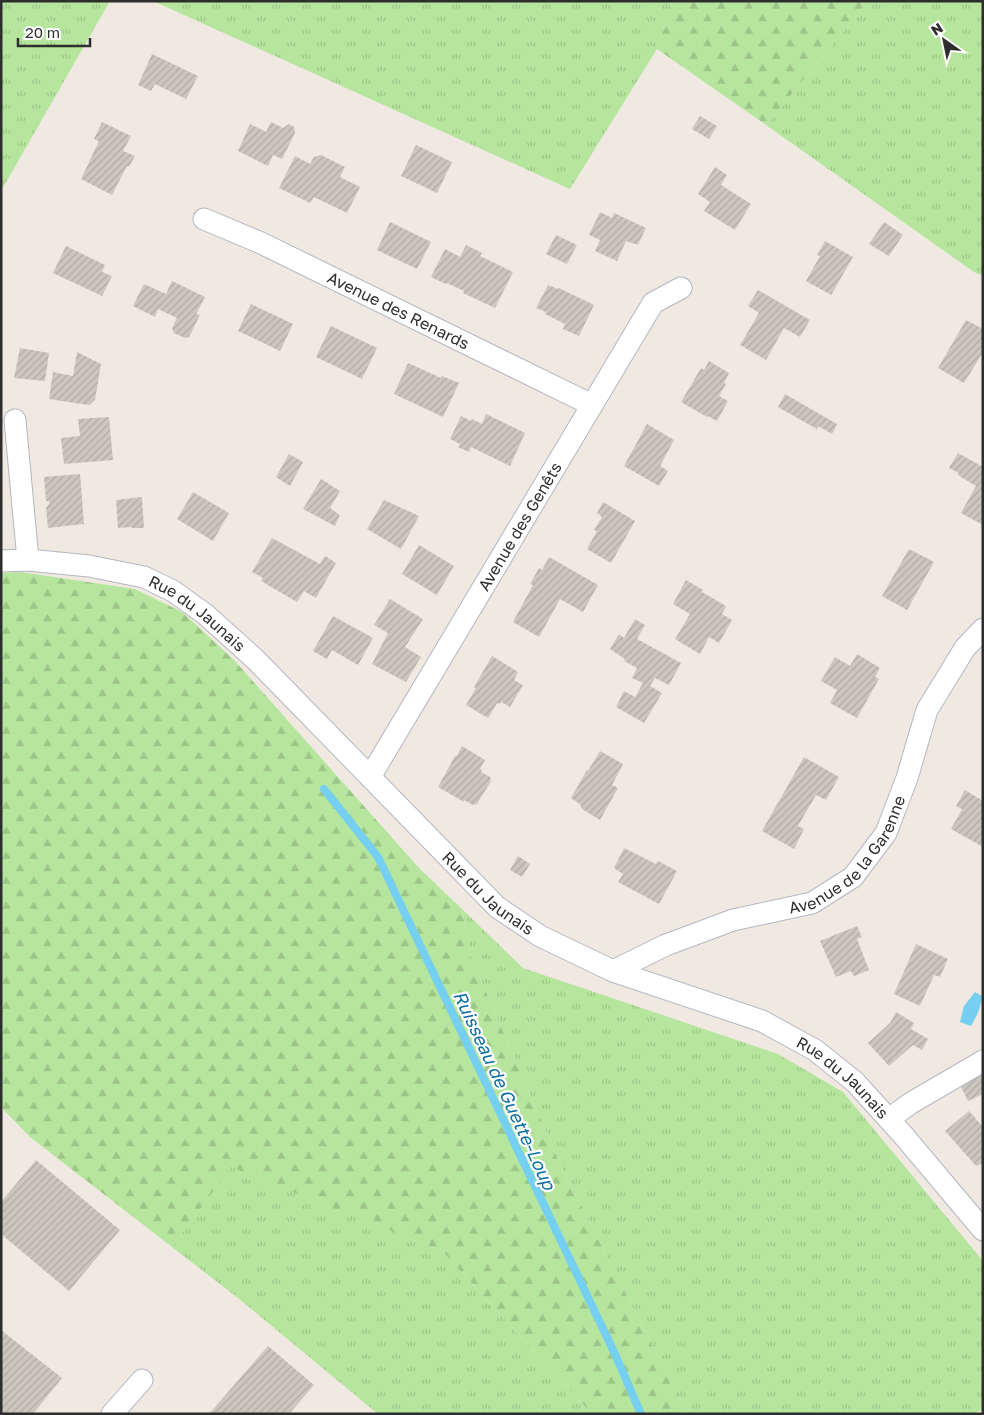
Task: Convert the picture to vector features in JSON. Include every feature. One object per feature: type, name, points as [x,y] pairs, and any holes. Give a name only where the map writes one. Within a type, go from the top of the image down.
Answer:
[{"type":"street","name":"Avenue des Renards","points":[[204,218],[261,243],[592,405]]},
{"type":"street","name":"Avenue des Genêts","points":[[370,777],[653,303],[681,288]]},
{"type":"street","points":[[15,420],[28,560]]},
{"type":"street","name":"Rue du Jaunais","points":[[1,561],[28,560],[90,566],[144,577],[173,591],[205,614],[256,660],[497,907],[540,936],[613,971],[762,1021],[816,1050],[855,1082],[983,1230]]},
{"type":"street","name":"Avenue de la Garenne","points":[[613,971],[666,945],[733,920],[812,902],[853,877],[886,833],[907,778],[927,710],[965,648],[983,629]]},
{"type":"street","points":[[889,1120],[911,1103],[983,1061]]},
{"type":"street","points":[[112,1414],[142,1380]]},
{"type":"green space","points":[[1,1],[110,1],[1,191]]},
{"type":"green space","points":[[153,1],[672,1],[657,49],[570,189]]},
{"type":"green space","points":[[672,1],[868,1],[766,125],[657,49]]},
{"type":"green space","points":[[868,1],[983,1],[983,276],[974,272],[766,125]]},
{"type":"green space","points":[[20,572],[135,589],[182,612],[233,659],[419,868],[462,909],[471,957],[560,1164],[687,1414],[592,1414],[442,1251],[231,1167],[172,1247],[30,1137],[1,1107],[1,573]]},
{"type":"green space","points":[[462,909],[523,968],[778,1054],[843,1092],[983,1261],[983,1409],[974,1414],[687,1414],[560,1164],[471,957]]},
{"type":"green space","points":[[231,1166],[442,1251],[592,1414],[378,1414],[238,1298],[172,1247]]},
{"type":"water","points":[[975,992],[982,996],[981,1004],[971,1026],[960,1022],[964,1006]]},
{"type":"building","points":[[152,54],[198,76],[186,99],[155,84],[151,91],[138,85]]},
{"type":"building","points":[[700,116],[717,126],[709,139],[692,129]]},
{"type":"building","points":[[102,122],[131,136],[123,151],[135,156],[129,167],[127,166],[112,195],[81,179],[99,141],[94,139]]},
{"type":"building","points":[[271,122],[283,128],[289,124],[294,127],[295,133],[282,159],[273,155],[268,166],[238,151],[250,124],[266,132]]},
{"type":"building","points":[[416,145],[452,162],[437,193],[401,176]]},
{"type":"building","points":[[321,155],[345,167],[340,177],[360,187],[347,213],[314,197],[310,203],[279,188],[295,156],[310,164],[314,157]]},
{"type":"building","points":[[715,167],[727,175],[721,185],[751,204],[735,230],[704,211],[710,202],[698,194]]},
{"type":"building","points":[[600,212],[612,218],[614,213],[646,228],[638,245],[626,241],[617,261],[595,251],[600,240],[589,235]]},
{"type":"building","points":[[390,222],[431,242],[417,269],[377,250]]},
{"type":"building","points":[[884,222],[903,235],[889,256],[869,244]]},
{"type":"building","points":[[556,235],[577,245],[567,264],[546,254]]},
{"type":"building","points":[[825,241],[853,257],[831,295],[806,281],[820,256],[817,255]]},
{"type":"building","points":[[466,245],[482,253],[480,256],[513,272],[495,308],[463,293],[464,291],[431,277],[445,249],[460,257]]},
{"type":"building","points":[[66,246],[105,265],[102,272],[112,276],[102,296],[53,273]]},
{"type":"building","points":[[172,281],[205,297],[196,314],[200,315],[189,337],[185,338],[174,333],[172,328],[177,318],[158,309],[155,317],[133,306],[144,284],[166,294]]},
{"type":"building","points":[[548,285],[559,288],[594,305],[579,336],[563,329],[565,324],[536,308]]},
{"type":"building","points":[[758,290],[810,320],[800,337],[784,328],[766,360],[740,345],[759,313],[748,306]]},
{"type":"building","points":[[251,304],[293,324],[280,351],[238,331]]},
{"type":"building","points":[[966,320],[983,329],[983,352],[964,383],[938,368]]},
{"type":"building","points":[[331,326],[377,348],[362,379],[316,357]]},
{"type":"building","points":[[20,348],[49,353],[45,381],[14,378]]},
{"type":"building","points":[[77,352],[101,364],[95,400],[89,405],[49,399],[53,372],[73,376]]},
{"type":"building","points":[[709,361],[729,373],[724,383],[726,384],[719,396],[728,401],[717,421],[681,402],[701,368],[704,370]]},
{"type":"building","points":[[408,363],[441,378],[442,376],[459,383],[443,417],[394,394]]},
{"type":"building","points":[[785,394],[837,424],[832,434],[818,426],[817,429],[778,407]]},
{"type":"building","points":[[486,414],[525,433],[510,466],[471,447],[469,452],[458,447],[460,444],[450,439],[461,416],[482,424]]},
{"type":"building","points":[[109,417],[113,460],[64,464],[61,438],[80,436],[78,419]]},
{"type":"building","points":[[647,424],[674,440],[660,466],[668,471],[659,486],[624,466]]},
{"type":"building","points":[[958,453],[983,467],[983,525],[961,513],[976,486],[949,468]]},
{"type":"building","points":[[289,454],[303,462],[290,486],[276,477]]},
{"type":"building","points":[[80,474],[84,524],[48,528],[46,508],[49,501],[46,501],[44,477]]},
{"type":"building","points":[[321,479],[340,491],[330,508],[340,515],[335,526],[303,509]]},
{"type":"building","points":[[193,492],[229,513],[213,541],[177,519]]},
{"type":"building","points":[[142,497],[144,528],[118,528],[116,500]]},
{"type":"building","points":[[384,500],[419,516],[401,549],[367,529]]},
{"type":"building","points":[[603,502],[635,521],[611,563],[587,549],[597,531],[594,530],[602,517],[597,513]]},
{"type":"building","points":[[272,538],[320,564],[325,556],[336,563],[316,598],[304,591],[297,602],[261,581],[263,578],[252,572]]},
{"type":"building","points":[[419,545],[454,566],[437,595],[402,574]]},
{"type":"building","points":[[909,549],[934,562],[907,610],[882,596]]},
{"type":"building","points":[[549,557],[598,585],[583,612],[560,599],[539,637],[513,622],[533,585],[530,584],[539,568],[542,570]]},
{"type":"building","points":[[686,580],[726,606],[722,614],[732,620],[719,643],[709,637],[700,654],[675,639],[690,614],[673,604]]},
{"type":"building","points":[[390,599],[423,619],[405,647],[421,657],[406,682],[372,664],[388,633],[374,625]]},
{"type":"building","points":[[333,616],[373,638],[358,665],[332,650],[327,659],[313,651]]},
{"type":"building","points":[[635,619],[645,625],[637,639],[681,663],[669,685],[655,678],[650,686],[662,693],[644,723],[616,707],[624,691],[635,697],[643,683],[632,678],[637,668],[624,661],[625,659],[610,649],[619,634],[624,638]]},
{"type":"building","points":[[857,654],[880,668],[875,677],[879,679],[857,718],[830,703],[837,690],[821,681],[835,657],[850,666]]},
{"type":"building","points":[[492,656],[518,672],[514,680],[523,685],[510,707],[501,702],[500,704],[497,703],[488,718],[466,705]]},
{"type":"building","points":[[462,746],[485,760],[480,769],[482,770],[481,772],[490,777],[491,781],[477,804],[473,805],[438,787]]},
{"type":"building","points":[[600,751],[623,764],[612,785],[618,788],[600,820],[582,809],[580,804],[571,798]]},
{"type":"building","points":[[804,757],[839,777],[826,800],[816,795],[798,826],[804,829],[794,849],[762,831]]},
{"type":"building","points":[[965,790],[983,801],[983,847],[951,829],[962,809],[956,806]]},
{"type":"building","points":[[624,848],[656,864],[658,861],[677,871],[659,904],[618,882],[623,874],[614,868]]},
{"type":"building","points":[[518,856],[530,864],[522,877],[510,870]]},
{"type":"building","points":[[857,926],[862,937],[857,939],[869,970],[854,976],[851,971],[836,977],[820,941]]},
{"type":"building","points":[[916,944],[948,959],[940,977],[934,975],[920,1006],[894,994]]},
{"type":"building","points":[[896,1012],[914,1023],[911,1029],[928,1039],[922,1050],[913,1045],[889,1066],[868,1043],[890,1023]]},
{"type":"building","points":[[983,1074],[983,1094],[968,1101],[960,1085]]},
{"type":"building","points":[[969,1111],[983,1127],[983,1163],[976,1166],[945,1131]]},
{"type":"building","points":[[36,1160],[120,1230],[69,1291],[1,1234],[1,1202]]},
{"type":"building","points":[[1,1330],[62,1378],[33,1414],[1,1414]]},
{"type":"building","points":[[268,1346],[314,1385],[289,1414],[209,1414]]},
{"type":"waterway","name":"Ruisseau de Guette-Loup","points":[[324,789],[378,857],[615,1354],[641,1414]]}]
